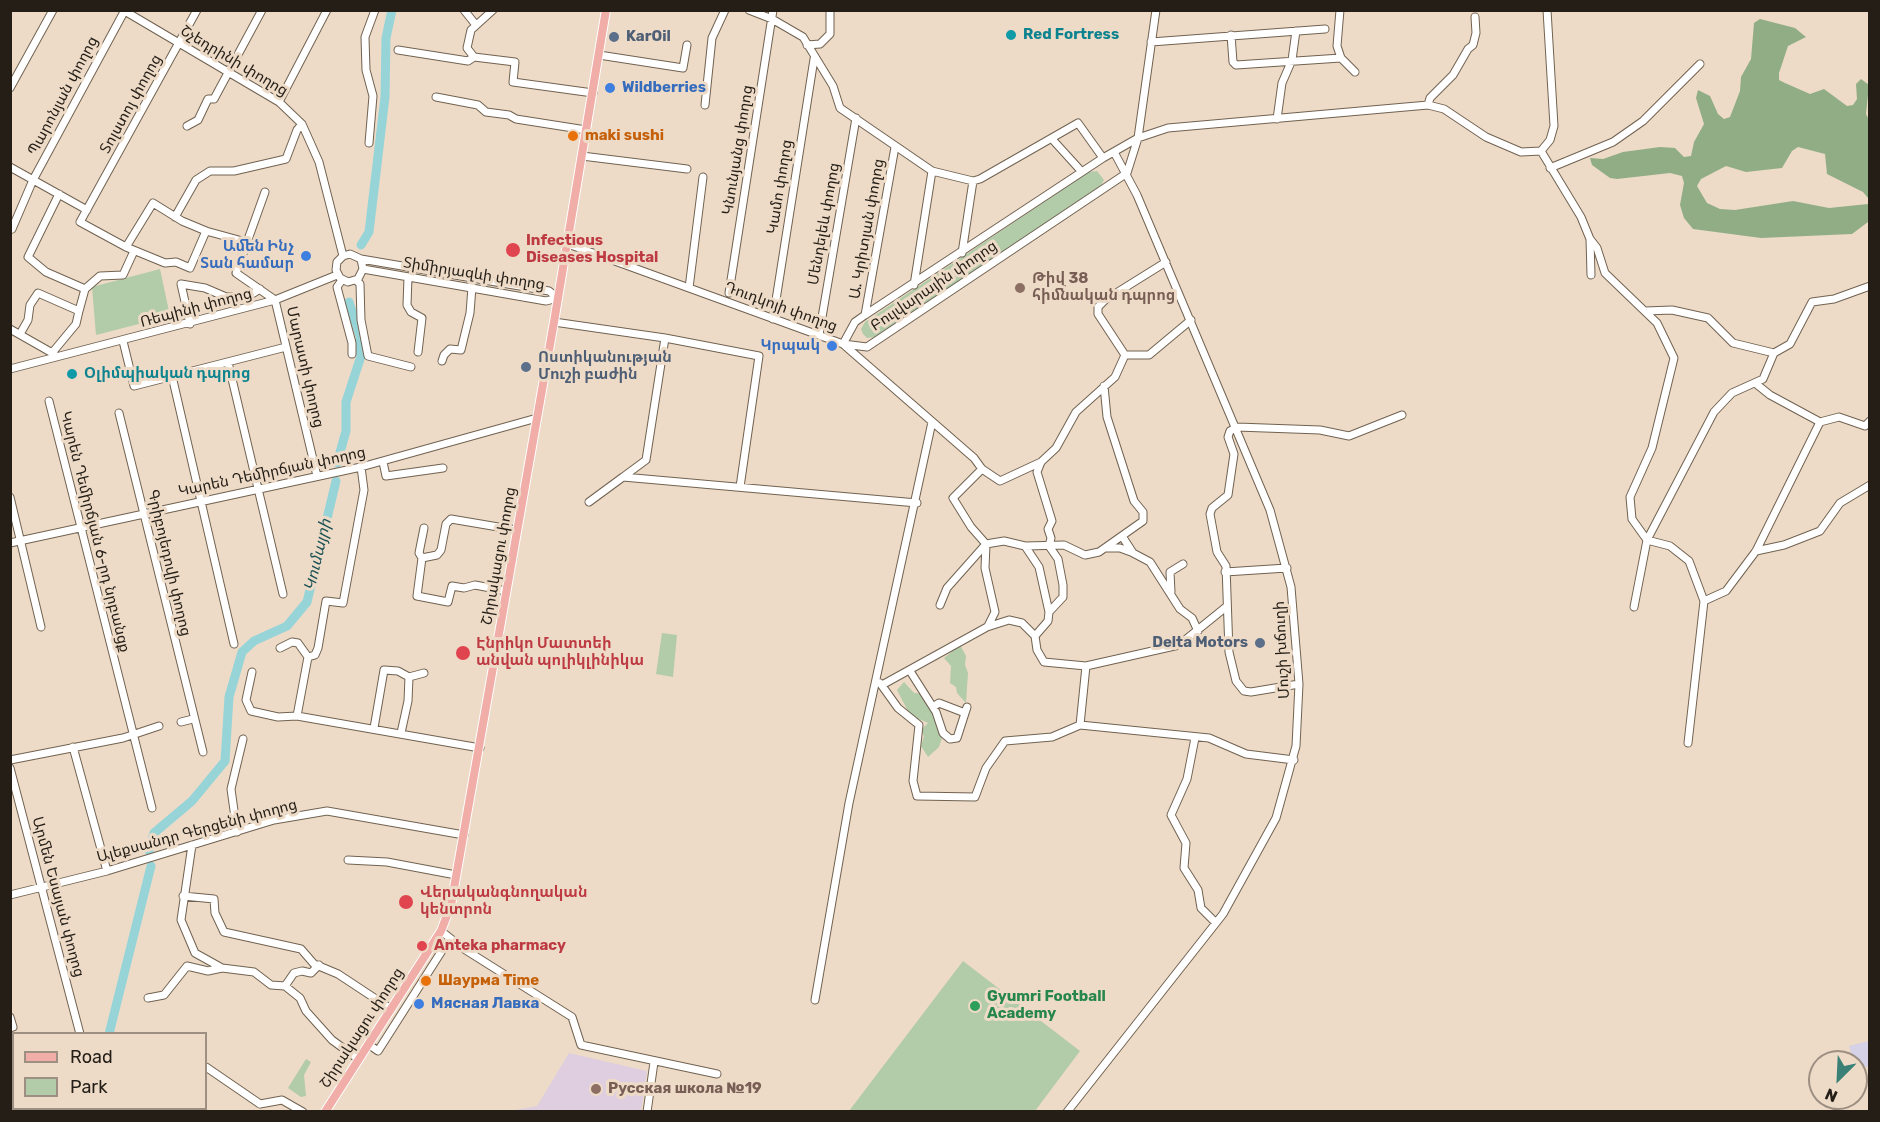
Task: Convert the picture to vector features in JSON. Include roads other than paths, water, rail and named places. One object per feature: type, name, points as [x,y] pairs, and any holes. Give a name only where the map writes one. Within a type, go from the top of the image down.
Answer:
[{"type":"main road","name":"Շիրակացու փողոց","points":[[326,1111],[441,931],[451,905],[568,244],[606,10]]},
{"type":"street","points":[[10,88],[53,10]]},
{"type":"street","name":"Տոլստոյ փողոց","points":[[87,210],[197,10]]},
{"type":"street","points":[[186,126],[198,120],[208,99],[214,99],[262,10]]},
{"type":"street","points":[[279,102],[327,10]]},
{"type":"street","points":[[369,143],[373,96],[366,70],[365,37],[375,10]]},
{"type":"street","points":[[464,10],[476,25]]},
{"type":"street","points":[[474,57],[467,48],[471,30],[493,10]]},
{"type":"street","points":[[705,105],[712,38],[725,10]]},
{"type":"street","points":[[749,10],[773,15],[803,37],[814,59],[833,86],[840,108],[932,171],[973,181],[986,177],[1078,123],[1103,158]]},
{"type":"street","points":[[807,45],[820,44],[830,34],[830,10]]},
{"type":"street","points":[[1127,174],[1138,138],[1156,10]]},
{"type":"street","points":[[1340,10],[1336,34],[1341,58],[1355,72]]},
{"type":"street","points":[[1547,10],[1554,126],[1550,140],[1541,151],[1590,239],[1605,273],[1657,323],[1674,358],[1652,448],[1630,497],[1632,519],[1647,540],[1670,546],[1689,561],[1704,601],[1688,743]]},
{"type":"street","name":"Շչեդրինի փողոց","points":[[124,11],[279,102],[302,124],[319,162],[343,256]]},
{"type":"street","name":"Պարոնյան փողոց","points":[[12,229],[33,180],[124,11]]},
{"type":"street","name":"Կնունյանց փողոց","points":[[729,293],[773,15]]},
{"type":"street","points":[[1428,105],[1430,98],[1453,75],[1468,49],[1473,45],[1476,33],[1475,17]]},
{"type":"street","points":[[1151,42],[1325,29]]},
{"type":"street","points":[[1277,119],[1282,83],[1292,60],[1296,31]]},
{"type":"street","points":[[1231,35],[1233,62],[1236,65],[1341,58]]},
{"type":"street","points":[[599,55],[683,68],[687,45]]},
{"type":"street","points":[[398,50],[468,61],[474,57],[515,62],[513,81],[592,93]]},
{"type":"street","name":"Կամո փողոց","points":[[773,319],[814,59]]},
{"type":"street","points":[[1550,168],[1613,142],[1628,132],[1643,121],[1700,64]]},
{"type":"street","points":[[436,97],[478,105],[486,112],[509,115],[516,119],[586,130]]},
{"type":"street","name":"Բուլվարային փողոց","points":[[1127,174],[867,347],[843,344],[855,322],[865,315],[914,285],[1103,158],[1138,138],[1168,128],[1428,105],[1444,109],[1486,136],[1521,152],[1541,151]]},
{"type":"street","name":"Մենդելեև փողոց","points":[[819,335],[856,118]]},
{"type":"street","points":[[176,217],[196,180],[210,171],[234,171],[286,159],[297,130],[302,124]]},
{"type":"street","points":[[1052,139],[1082,172]]},
{"type":"street","name":"Ա. Կրիտյան փողոց","points":[[865,315],[895,147]]},
{"type":"street","name":"Մուշի խճուղի","points":[[1067,1112],[1216,923],[1259,852],[1276,818],[1294,760],[1299,684],[1298,647],[1287,568],[1270,510],[1166,262],[1127,174],[1114,152]]},
{"type":"street","points":[[582,156],[687,169]]},
{"type":"street","points":[[10,168],[87,210],[80,222],[130,249],[165,263],[176,262],[190,268],[206,231]]},
{"type":"street","points":[[914,285],[932,171]]},
{"type":"street","points":[[688,288],[703,177]]},
{"type":"street","points":[[962,253],[973,181]]},
{"type":"street","points":[[265,192],[246,242],[247,249],[236,273],[275,300]]},
{"type":"street","points":[[59,194],[28,257],[46,272],[85,289]]},
{"type":"street","points":[[10,369],[55,355],[76,324],[85,289],[100,276],[123,275],[130,249],[153,203],[206,231],[246,242]]},
{"type":"street","points":[[1590,239],[1591,275]]},
{"type":"street","name":"Դուդկոյի փողոց","points":[[568,244],[843,344],[974,458],[982,469]]},
{"type":"street","name":"Տիմիրյազևի փողոց","points":[[343,256],[352,254],[360,259],[549,291],[558,298]]},
{"type":"street","points":[[343,256],[336,264],[340,277],[338,287],[352,343],[352,354]]},
{"type":"street","points":[[356,280],[363,269],[360,259]]},
{"type":"street","points":[[1125,355],[1098,314],[1098,307],[1105,300],[1166,262]]},
{"type":"street","name":"Տիմիրյազևի փողոց","points":[[363,269],[546,301],[558,298]]},
{"type":"street","points":[[340,277],[356,280],[360,284],[361,320],[368,356],[411,367]]},
{"type":"street","name":"Ռեպինի փողոց","points":[[55,355],[190,324],[275,300],[340,277]]},
{"type":"street","points":[[408,277],[407,305],[411,312],[422,318],[418,352]]},
{"type":"street","points":[[490,290],[492,280]]},
{"type":"street","points":[[190,324],[181,284],[205,288],[226,297],[249,296],[260,289]]},
{"type":"street","points":[[1634,607],[1647,540],[1714,412],[1732,393],[1762,379],[1774,353],[1790,344],[1812,302],[1833,299],[1869,286]]},
{"type":"street","points":[[442,361],[450,349],[461,350],[470,313],[472,287]]},
{"type":"street","points":[[20,334],[28,320],[30,305],[38,293],[79,311]]},
{"type":"street","name":"Մարատի փողոց","points":[[275,300],[317,476]]},
{"type":"street","points":[[1645,311],[1672,310],[1708,318],[1733,343],[1774,353]]},
{"type":"street","points":[[1125,355],[1149,355],[1191,320]]},
{"type":"street","points":[[554,322],[665,338],[759,356],[740,487]]},
{"type":"street","points":[[10,329],[55,355]]},
{"type":"street","points":[[589,502],[646,460],[665,338]]},
{"type":"street","points":[[123,341],[134,386],[286,347]]},
{"type":"street","points":[[987,627],[995,612],[985,568],[986,544],[971,527],[953,498],[982,469],[1000,482],[1041,462],[1056,448],[1076,412],[1114,377],[1125,355]]},
{"type":"street","points":[[228,362],[283,594]]},
{"type":"street","points":[[172,376],[234,644]]},
{"type":"street","points":[[1755,383],[1770,395],[1820,422],[1839,417],[1865,426],[1869,421]]},
{"type":"street","points":[[940,605],[947,588],[986,544],[1004,541],[1025,546],[1064,545],[1085,555],[1106,548],[1144,518],[1134,501],[1107,417],[1104,386]]},
{"type":"street","name":"Կարեն Դեմիրճյան 6-րդ նրբանցք","points":[[49,401],[115,670],[152,808]]},
{"type":"street","name":"Գրիբոյեդովի փողոց","points":[[119,413],[202,752]]},
{"type":"street","points":[[1299,684],[1251,692],[1238,686],[1229,652],[1226,566],[1216,552],[1210,514],[1212,508],[1228,495],[1234,454],[1228,437],[1230,431],[1237,427],[1320,430],[1349,436],[1402,415]]},
{"type":"street","name":"Կարեն Դեմիրճյան փողոց","points":[[10,543],[383,462],[537,418]]},
{"type":"street","points":[[815,1000],[849,803],[880,683],[932,422]]},
{"type":"street","points":[[1704,601],[1726,591],[1756,551],[1786,495],[1820,422]]},
{"type":"street","points":[[383,462],[386,476],[416,474],[444,468]]},
{"type":"street","points":[[1041,462],[1037,472],[1052,521],[1048,529],[1051,537],[1049,546],[1058,559],[1063,585],[1062,597],[1049,612]]},
{"type":"street","points":[[308,657],[315,655],[318,648],[326,601],[343,603],[364,490],[361,467]]},
{"type":"street","points":[[623,477],[917,503]]},
{"type":"street","points":[[1756,551],[1784,545],[1820,531],[1840,502],[1869,485]]},
{"type":"street","points":[[10,496],[41,627]]},
{"type":"street","points":[[422,558],[437,555],[441,550],[446,524],[451,519],[516,530]]},
{"type":"street","points":[[424,528],[419,553],[422,558],[417,596],[448,602],[452,586],[464,588],[476,585],[506,591]]},
{"type":"street","points":[[1122,536],[1133,554]]},
{"type":"street","points":[[1025,546],[1039,567],[1049,612],[1048,621],[1035,636]]},
{"type":"street","points":[[1106,548],[1120,548],[1150,562],[1180,609],[1192,618],[1198,631]]},
{"type":"street","points":[[1171,592],[1168,576],[1173,569],[1183,564]]},
{"type":"street","points":[[1154,568],[1173,569]]},
{"type":"street","points":[[1225,572],[1287,568]]},
{"type":"street","points":[[880,683],[910,671],[987,627],[1009,620],[1022,623],[1035,636],[1036,650],[1044,662],[1086,666],[1179,645],[1226,607]]},
{"type":"street","points":[[280,648],[292,642],[298,643],[308,657],[297,716]]},
{"type":"street","points":[[1080,725],[1086,666]]},
{"type":"street","points":[[374,728],[384,670],[398,671],[409,677],[424,674]]},
{"type":"street","points":[[910,671],[933,706],[943,733],[950,739],[957,738],[966,710],[939,703],[933,706]]},
{"type":"street","points":[[252,672],[246,700],[251,711],[278,717],[297,716],[374,728],[480,748]]},
{"type":"street","points":[[402,733],[408,701],[409,677]]},
{"type":"street","points":[[880,683],[898,708],[919,725],[913,781],[917,796],[975,797],[986,768],[1005,741],[1052,736],[1080,725],[1209,738],[1246,754],[1294,760]]},
{"type":"street","points":[[181,722],[193,719]]},
{"type":"street","points":[[10,760],[123,738],[133,732],[159,726]]},
{"type":"street","points":[[1195,738],[1187,779],[1171,815],[1186,843],[1184,868],[1198,890],[1201,908],[1216,923]]},
{"type":"street","points":[[237,832],[231,789],[243,739]]},
{"type":"street","points":[[73,747],[107,871]]},
{"type":"street","name":"Արմեն Եսայան փողոց","points":[[10,768],[79,1032]]},
{"type":"street","name":"Ալեքսանդր Գերցենի փողոց","points":[[10,895],[107,871],[274,820],[327,811],[464,835]]},
{"type":"street","points":[[192,845],[180,920],[190,945],[199,957],[222,968],[254,972],[271,985],[285,986],[300,998],[306,1011],[332,1040],[358,1059]]},
{"type":"street","points":[[348,860],[387,862],[456,874]]},
{"type":"street","points":[[183,896],[214,898],[215,913],[224,932],[301,949],[319,965],[338,974],[391,1009]]},
{"type":"street","points":[[441,931],[573,1017],[581,1045],[717,1074]]},
{"type":"street","points":[[368,1044],[378,1051],[450,938]]},
{"type":"street","points":[[285,986],[297,971],[311,974],[319,965]]},
{"type":"street","points":[[148,999],[164,995],[188,966],[208,971],[222,968]]},
{"type":"street","points":[[10,1017],[12,1027]]},
{"type":"street","points":[[647,1112],[654,1062]]},
{"type":"street","points":[[207,1068],[259,1108],[282,1100],[303,1112]]},
{"type":"waterway","points":[[361,245],[369,232],[385,97],[386,38],[392,10]]},
{"type":"waterway","points":[[337,463],[346,431],[346,402],[361,356],[360,336],[349,302]]},
{"type":"waterway","name":"Կումայրի","points":[[149,851],[154,833],[192,801],[225,761],[229,697],[242,652],[254,641],[287,626],[307,602],[336,481]]},
{"type":"waterway","name":"Կումայրի","points":[[110,1032],[151,866]]},
{"type":"place","name":"Red Fortress","points":[[1011,35]]},
{"type":"place","name":"KarOil","points":[[614,37]]},
{"type":"place","name":"Wildberries","points":[[610,88]]},
{"type":"place","name":"maki sushi","points":[[573,136]]},
{"type":"place","name":"Infectious Diseases Hospital","points":[[513,250]]},
{"type":"place","name":"Ամեն Ինչ Տան համար","points":[[306,256]]},
{"type":"place","name":"Թիվ 38 հիմնական դպրոց","points":[[1020,288]]},
{"type":"place","name":"Կրպակ","points":[[832,346]]},
{"type":"place","name":"Ոստիկանության Մուշի բաժին","points":[[526,367]]},
{"type":"place","name":"Օլիմպիական դպրոց","points":[[72,374]]},
{"type":"place","name":"Delta Motors","points":[[1260,643]]},
{"type":"place","name":"Էնրիկո Մատտեի անվան պոլիկլինիկա","points":[[463,653]]},
{"type":"place","name":"Վերականգնողական կենտրոն","points":[[406,902]]},
{"type":"place","name":"Anteka pharmacy","points":[[422,946]]},
{"type":"place","name":"Шаурма Time","points":[[426,981]]},
{"type":"place","name":"Мясная Лавка","points":[[419,1004]]},
{"type":"place","name":"Gyumri Football Academy","points":[[975,1006]]},
{"type":"place","name":"Русская школа №19","points":[[596,1089]]}]
